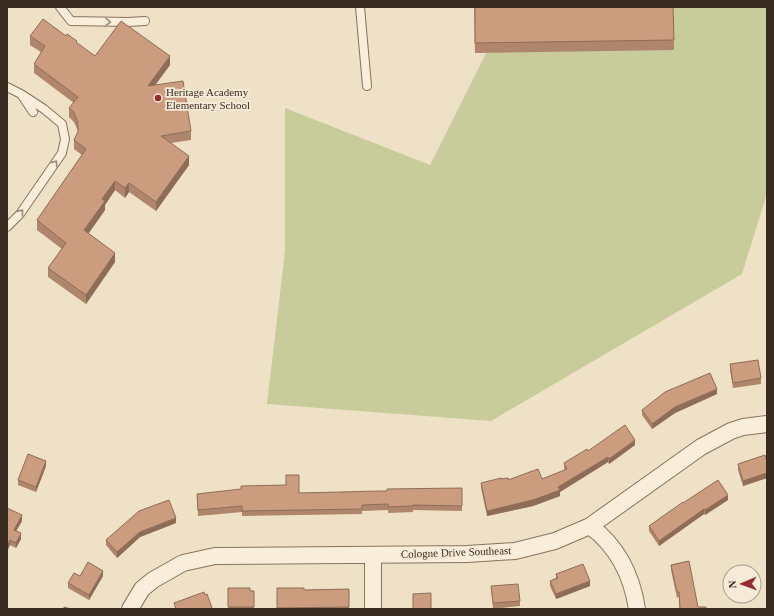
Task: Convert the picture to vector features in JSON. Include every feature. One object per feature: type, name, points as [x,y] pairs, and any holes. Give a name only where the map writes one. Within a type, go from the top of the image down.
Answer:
[{"type":"street","name":"Cologne Drive Southeast","points":[[130,609],[142,589],[153,580],[183,563],[215,556],[467,554],[515,551],[556,541],[590,526],[701,447],[737,429],[767,424]]},
{"type":"street","points":[[590,526],[602,534],[618,555],[635,596],[637,609]]},
{"type":"street","points":[[373,555],[373,609]]},
{"type":"lane","points":[[60,7],[71,21],[145,21]]},
{"type":"lane","points":[[360,7],[367,86]]},
{"type":"lane","points":[[7,87],[44,109],[62,124],[65,139],[62,153],[20,214],[7,227]]},
{"type":"lane","points":[[21,94],[33,112]]},
{"type":"green space","points":[[495,7],[767,7],[767,193],[742,274],[491,421],[267,404],[285,251],[285,108],[430,165],[499,27]]},
{"type":"building","points":[[475,7],[673,7],[674,40],[475,43]]},
{"type":"building","points":[[43,19],[66,36],[67,34],[77,41],[76,42],[95,56],[121,21],[170,56],[148,86],[183,81],[191,131],[161,136],[189,156],[156,202],[129,183],[125,188],[115,181],[102,199],[105,201],[84,230],[115,253],[86,295],[48,268],[66,243],[37,220],[86,149],[74,140],[78,132],[78,126],[74,112],[69,108],[78,97],[34,64],[45,46],[30,36]]},
{"type":"building","points":[[758,360],[761,378],[733,383],[730,364]]},
{"type":"building","points":[[710,373],[717,389],[675,407],[652,424],[642,410],[665,392]]},
{"type":"building","points":[[625,425],[635,440],[609,459],[608,457],[558,487],[560,490],[533,500],[487,511],[481,483],[501,478],[508,478],[508,480],[538,469],[542,479],[567,469],[564,463],[587,449],[588,451]]},
{"type":"building","points":[[28,454],[46,461],[36,487],[18,480]]},
{"type":"building","points":[[765,455],[767,462],[767,473],[743,481],[738,464]]},
{"type":"building","points":[[286,475],[299,475],[299,493],[387,491],[387,489],[462,488],[462,506],[413,505],[388,507],[388,504],[362,505],[362,509],[242,511],[242,506],[198,510],[197,494],[241,489],[241,486],[286,485]]},
{"type":"building","points":[[718,480],[728,495],[705,510],[704,509],[659,541],[649,526]]},
{"type":"building","points":[[169,500],[176,518],[140,532],[117,552],[106,540],[139,511]]},
{"type":"building","points":[[7,508],[22,515],[14,530],[21,533],[16,543],[10,540],[7,546]]},
{"type":"building","points":[[689,561],[698,607],[706,607],[706,609],[680,609],[679,592],[677,592],[671,565]]},
{"type":"building","points":[[88,562],[103,571],[89,595],[68,583],[74,573],[80,576]]},
{"type":"building","points":[[583,564],[590,581],[556,594],[550,581],[558,578],[556,574]]},
{"type":"building","points":[[518,584],[520,601],[493,603],[491,586]]},
{"type":"building","points":[[228,588],[250,588],[250,591],[254,591],[254,607],[228,607]]},
{"type":"building","points":[[277,588],[304,588],[304,590],[349,589],[349,607],[277,608]]},
{"type":"building","points":[[204,592],[205,595],[207,594],[212,608],[176,609],[174,603]]},
{"type":"building","points":[[431,593],[431,609],[413,609],[413,594]]},
{"type":"place","name":"Heritage Academy Elementary School","points":[[158,98]]}]
